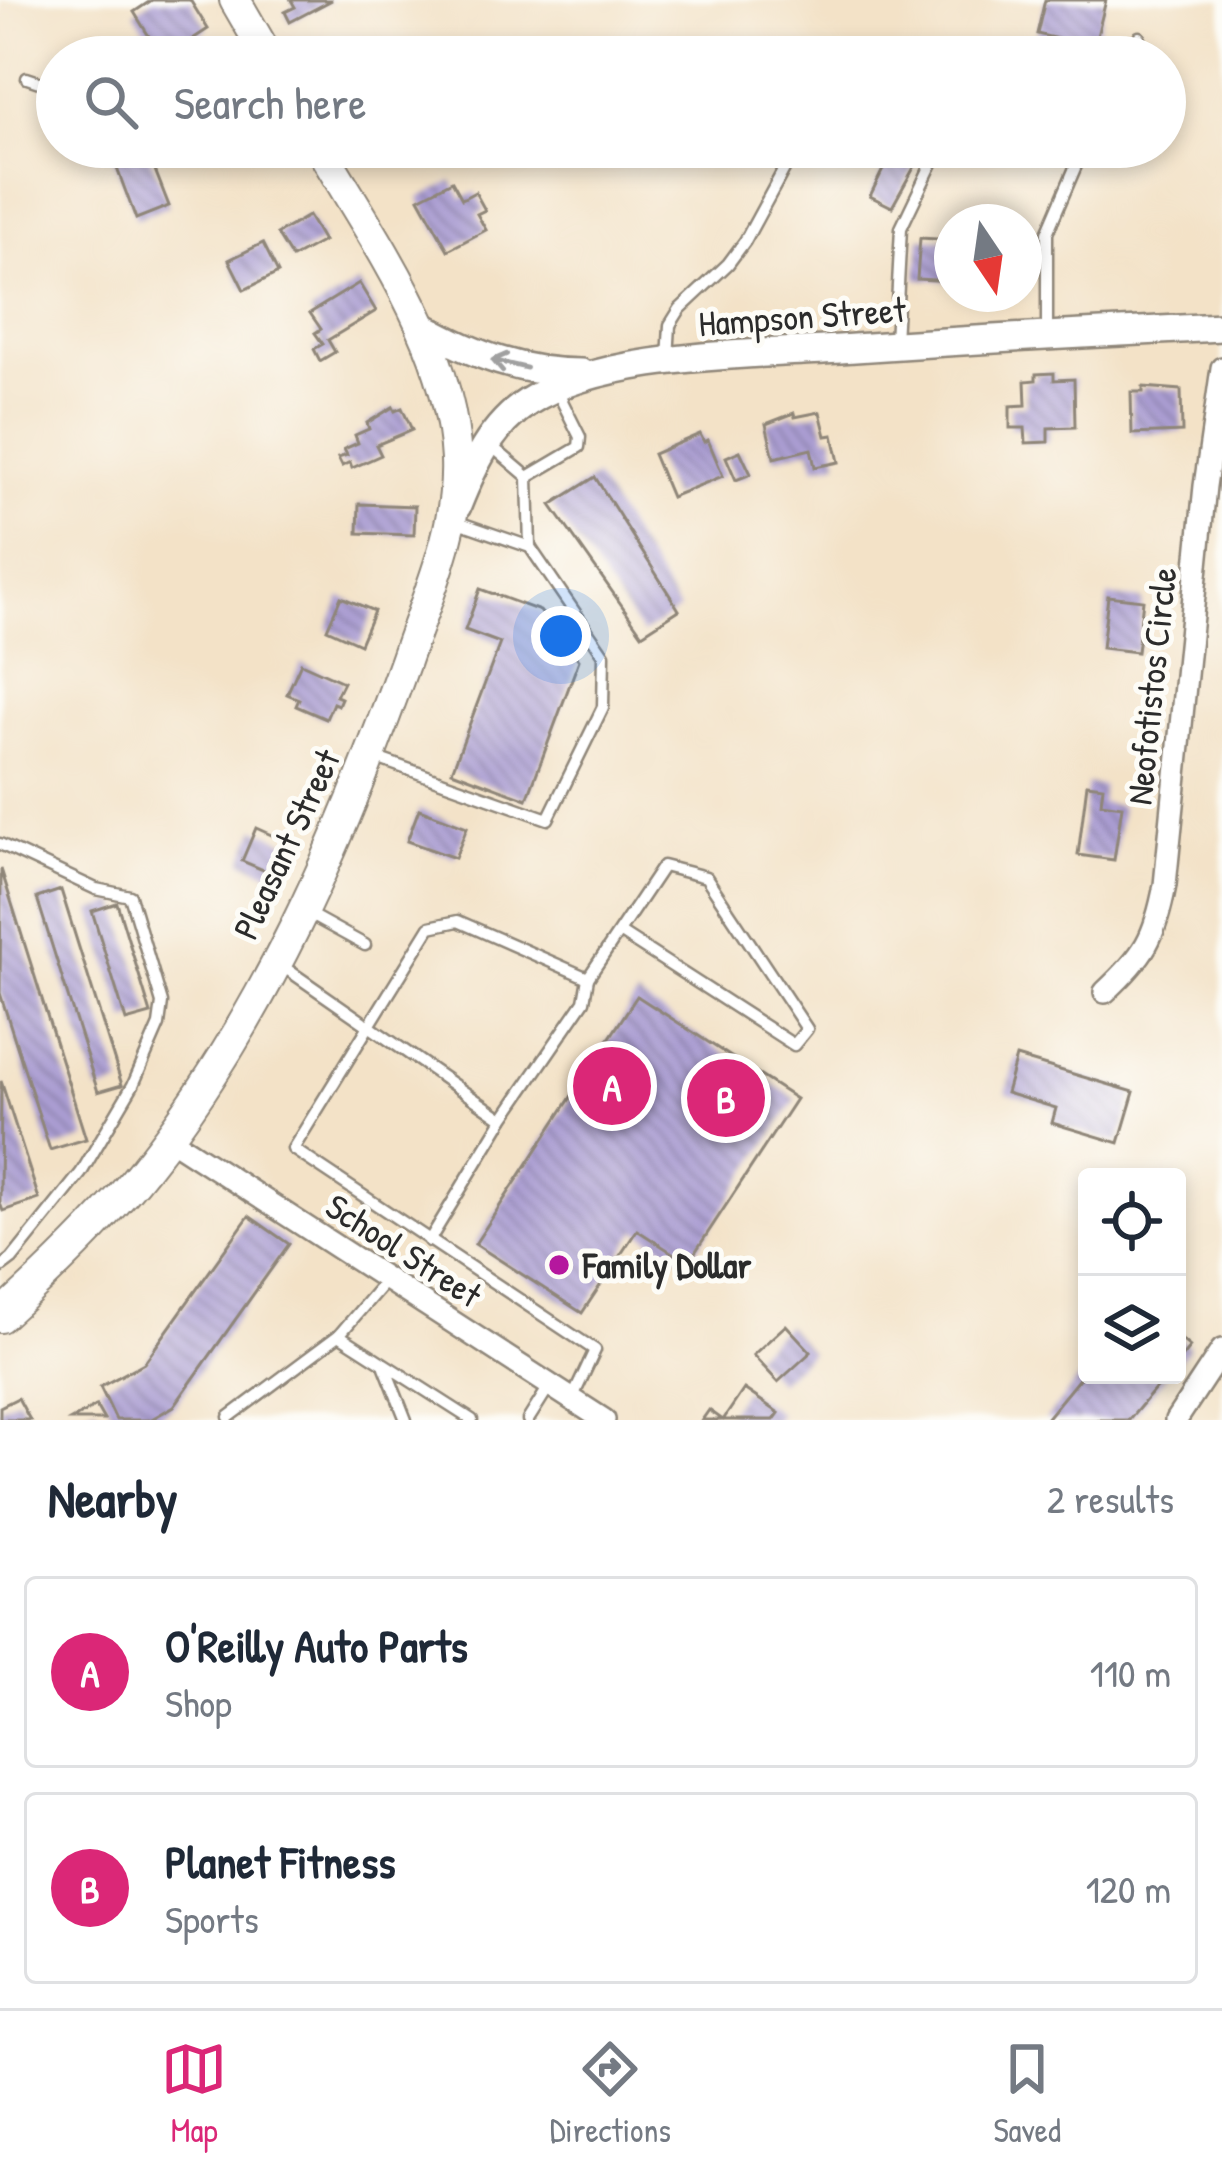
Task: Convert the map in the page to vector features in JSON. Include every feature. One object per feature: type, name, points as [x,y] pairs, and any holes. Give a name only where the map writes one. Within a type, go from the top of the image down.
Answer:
[{"type":"main road","points":[[235,0],[253,36]]},
{"type":"main road","name":"Pleasant Street","points":[[0,1317],[83,1238],[167,1137],[217,1065],[302,910],[371,756],[452,520],[456,459],[446,383],[422,326],[332,168]]},
{"type":"street","name":"Hampson Street","points":[[422,326],[482,358],[553,373],[603,374]]},
{"type":"street","name":"Hampson Street","points":[[452,520],[472,468],[511,415],[555,388],[603,374],[668,362],[1222,327]]},
{"type":"street","name":"Neofotistos Circle","points":[[1105,992],[1148,948],[1166,885],[1202,509],[1222,368]]},
{"type":"street","name":"School Street","points":[[167,1137],[604,1420]]},
{"type":"street","points":[[1176,1420],[1222,1350]]},
{"type":"lane","points":[[27,78],[36,81]]},
{"type":"lane","points":[[668,362],[670,325],[737,252],[784,168]]},
{"type":"lane","points":[[895,345],[901,229],[930,168]]},
{"type":"lane","points":[[1047,335],[1047,233],[1075,168]]},
{"type":"lane","points":[[528,477],[579,447],[580,436],[555,388]]},
{"type":"lane","points":[[371,756],[548,819],[603,707],[604,655],[530,547],[528,477],[488,443]]},
{"type":"lane","points":[[452,520],[530,547]]},
{"type":"lane","points":[[0,844],[96,889],[130,896],[163,1003],[133,1085],[81,1173],[0,1268]]},
{"type":"lane","points":[[428,1241],[503,1119],[584,1001],[588,978],[619,932],[664,866],[706,877],[807,1029],[794,1045],[619,932]]},
{"type":"lane","points":[[302,910],[365,945]]},
{"type":"lane","points":[[572,1399],[596,1350],[292,1150],[430,927],[458,921],[588,978]]},
{"type":"lane","points":[[275,962],[503,1119]]},
{"type":"lane","points":[[229,1417],[339,1335],[388,1278]]},
{"type":"lane","points":[[339,1335],[472,1420]]},
{"type":"lane","points":[[383,1364],[406,1420]]},
{"type":"lane","points":[[528,1420],[550,1385]]},
{"type":"building","points":[[152,0],[190,0],[208,29],[197,36],[149,36],[134,12]]},
{"type":"building","points":[[291,0],[332,0],[290,22],[285,12],[295,7]]},
{"type":"building","points":[[1045,0],[1106,0],[1097,36],[1037,34]]},
{"type":"building","points":[[117,168],[154,168],[169,206],[136,219]]},
{"type":"building","points":[[884,168],[914,168],[892,207],[870,196]]},
{"type":"building","points":[[452,181],[462,199],[475,192],[485,210],[477,214],[486,230],[448,250],[419,198]]},
{"type":"building","points":[[308,216],[323,241],[292,258],[277,234]]},
{"type":"building","points":[[920,238],[934,239],[934,280],[917,279]]},
{"type":"building","points":[[263,243],[278,273],[244,290],[229,260]]},
{"type":"building","points":[[359,283],[376,311],[328,340],[335,352],[320,361],[314,349],[323,344],[315,333],[321,329],[310,313]]},
{"type":"building","points":[[1054,373],[1054,380],[1074,379],[1075,427],[1048,428],[1048,442],[1026,443],[1025,428],[1010,428],[1010,406],[1026,405],[1025,381],[1036,380],[1036,374]]},
{"type":"building","points":[[1143,387],[1181,390],[1182,432],[1132,434],[1131,392],[1143,392]]},
{"type":"building","points":[[393,407],[395,411],[402,408],[412,430],[376,445],[381,455],[352,468],[350,462],[342,466],[338,458],[358,443],[355,435]]},
{"type":"building","points":[[820,412],[826,436],[833,435],[839,462],[815,467],[811,449],[774,458],[766,424],[794,413],[795,417]]},
{"type":"building","points":[[700,434],[704,442],[708,440],[723,476],[671,497],[653,454]]},
{"type":"building","points":[[740,451],[751,474],[736,480],[726,457]]},
{"type":"building","points":[[595,477],[679,610],[642,634],[551,505]]},
{"type":"building","points":[[359,504],[415,506],[414,535],[358,533]]},
{"type":"building","points":[[480,589],[540,611],[579,660],[527,799],[452,771],[500,643],[465,630]]},
{"type":"building","points":[[1108,596],[1143,600],[1137,652],[1102,648]]},
{"type":"building","points":[[341,597],[374,611],[360,644],[327,629]]},
{"type":"building","points":[[301,663],[343,682],[336,696],[341,698],[338,705],[333,703],[326,719],[296,706],[299,699],[287,694]]},
{"type":"building","points":[[1087,784],[1103,786],[1101,803],[1122,806],[1114,860],[1078,855]]},
{"type":"building","points":[[419,809],[467,827],[455,858],[407,841]]},
{"type":"building","points":[[256,828],[289,843],[275,875],[242,861]]},
{"type":"building","points":[[1,869],[86,1139],[50,1150],[0,993]]},
{"type":"building","points":[[61,890],[122,1085],[98,1092],[37,898]]},
{"type":"building","points":[[117,903],[151,1014],[126,1021],[92,911]]},
{"type":"building","points":[[637,996],[796,1099],[688,1263],[637,1230],[582,1313],[475,1244]]},
{"type":"building","points":[[1016,1057],[1134,1092],[1119,1143],[1052,1123],[1056,1108],[1006,1093]]},
{"type":"building","points":[[1,1081],[39,1199],[3,1211],[0,1203]]},
{"type":"building","points":[[249,1216],[289,1244],[174,1406],[150,1420],[116,1420],[100,1387],[144,1363]]},
{"type":"building","points":[[786,1325],[811,1352],[778,1382],[753,1355]]},
{"type":"building","points":[[1078,1380],[1078,1384],[1159,1384],[1129,1420],[1045,1420]]},
{"type":"building","points":[[744,1389],[779,1413],[774,1420],[723,1420]]},
{"type":"building","points":[[18,1398],[30,1420],[0,1420],[0,1407]]},
{"type":"building","points":[[96,1406],[104,1420],[71,1420]]},
{"type":"building","points":[[709,1410],[723,1420],[702,1420]]},
{"type":"place","name":"O'Reilly Auto Parts","points":[[612,1086]]},
{"type":"place","name":"Planet Fitness","points":[[726,1098]]},
{"type":"place","name":"Family Dollar","points":[[559,1265]]}]
